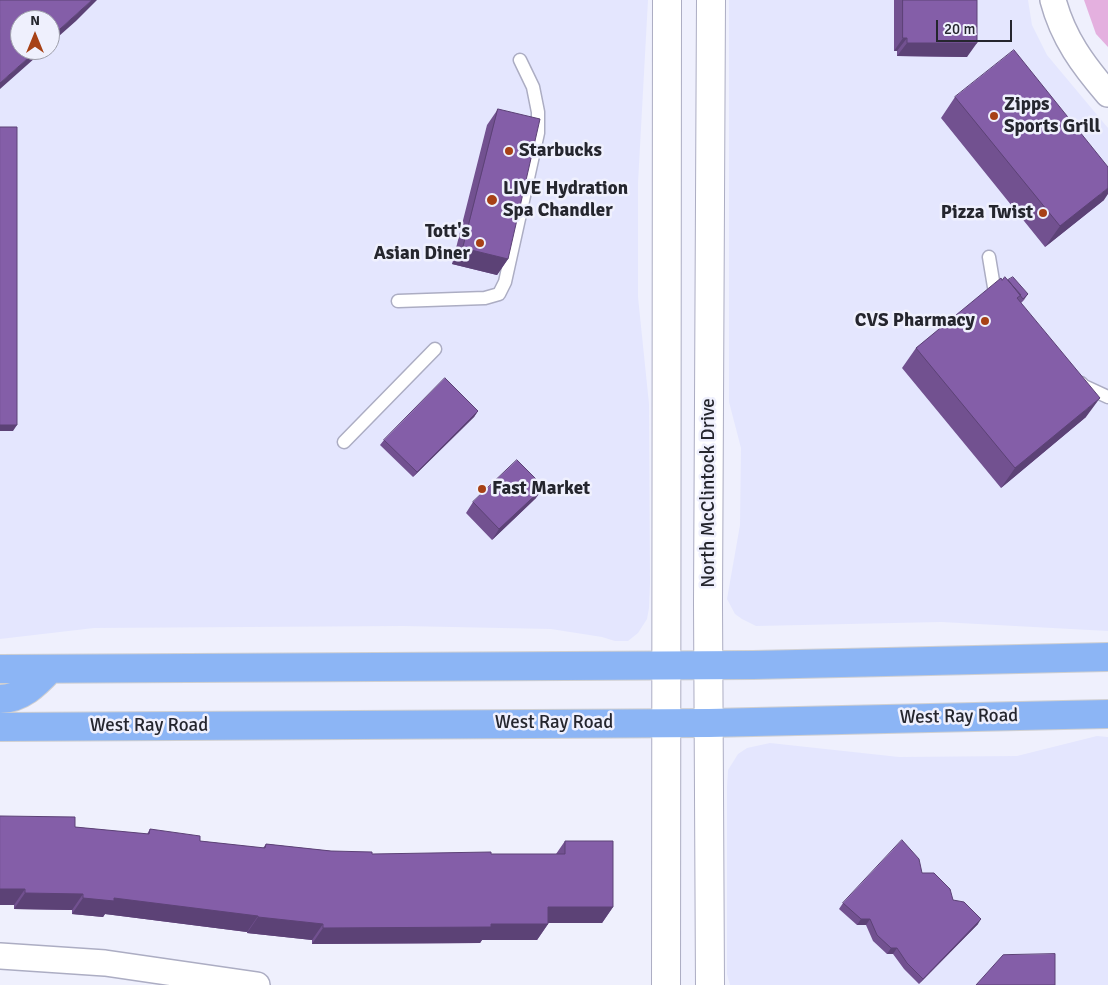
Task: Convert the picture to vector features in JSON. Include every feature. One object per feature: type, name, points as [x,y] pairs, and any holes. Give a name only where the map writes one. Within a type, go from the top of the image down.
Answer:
[{"type":"main road","points":[[666,985],[668,0]]},
{"type":"main road","name":"North McClintock Drive","points":[[710,985],[711,0]]},
{"type":"main road","points":[[0,669],[666,666],[1108,657]]},
{"type":"main road","points":[[0,699],[10,699],[22,693],[36,684],[50,669]]},
{"type":"main road","name":"West Ray Road","points":[[0,727],[709,723],[1108,714]]},
{"type":"street","points":[[1053,0],[1061,26],[1074,50],[1108,94]]},
{"type":"street","points":[[0,956],[105,963],[258,985]]},
{"type":"lane","points":[[398,301],[485,298],[499,294],[505,282],[538,133],[538,112],[533,87],[520,60]]},
{"type":"lane","points":[[989,257],[994,287],[1013,309]]},
{"type":"lane","points":[[344,442],[435,350]]},
{"type":"lane","points":[[1072,372],[1084,386],[1108,397]]},
{"type":"shaded area","points":[[0,0],[648,0],[638,183],[638,297],[649,404],[650,583],[647,619],[638,633],[628,641],[615,641],[602,637],[551,629],[403,626],[94,628],[0,639]]},
{"type":"shaded area","points":[[729,0],[1028,0],[1032,25],[1047,55],[1108,128],[1108,631],[941,622],[756,626],[735,614],[727,599],[740,525],[741,448],[729,402]]},
{"type":"shaded area","points":[[1084,0],[1108,0],[1108,47],[1096,34]]},
{"type":"shaded area","points":[[1097,736],[1108,737],[1108,985],[730,985],[727,974],[727,787],[728,770],[738,754],[747,748],[770,743],[899,757],[1017,756]]},
{"type":"building","points":[[0,0],[92,0],[60,29],[60,10],[10,10],[10,60],[26,60],[0,83]]},
{"type":"building","points":[[903,0],[977,0],[977,43],[907,43],[907,38],[903,38]]},
{"type":"building","points":[[1014,50],[1108,167],[1108,188],[1060,226],[955,97]]},
{"type":"building","points":[[498,109],[540,119],[508,259],[463,248]]},
{"type":"building","points":[[0,127],[17,127],[17,425],[0,425]]},
{"type":"building","name":"CVS Pharmacy","points":[[1005,277],[1021,295],[1017,298],[1100,398],[1015,468],[916,348],[1001,278],[1002,280]]},
{"type":"building","points":[[1013,277],[1028,294],[1023,299],[1008,280]]},
{"type":"building","points":[[445,378],[478,411],[417,472],[384,440]]},
{"type":"building","points":[[517,460],[544,487],[499,529],[473,502]]},
{"type":"building","points":[[0,816],[75,817],[75,827],[149,834],[150,829],[200,836],[200,841],[265,848],[266,844],[331,851],[372,852],[372,854],[491,852],[491,854],[565,854],[565,841],[613,841],[613,907],[548,907],[548,924],[491,924],[491,927],[323,928],[323,924],[114,898],[114,901],[83,898],[83,894],[25,893],[25,889],[0,889]]},
{"type":"building","points":[[902,840],[919,859],[922,873],[934,873],[950,889],[953,900],[964,902],[981,919],[923,979],[907,963],[897,948],[891,948],[877,935],[870,919],[861,919],[843,903]]},
{"type":"building","points":[[1055,954],[1055,985],[976,985],[1003,955]]},
{"type":"place","name":"Zipps Sports Grill","points":[[994,116]]},
{"type":"place","name":"Starbucks","points":[[509,151]]},
{"type":"place","name":"LIVE Hydration Spa Chandler","points":[[492,200]]},
{"type":"place","name":"Pizza Twist","points":[[1043,213]]},
{"type":"place","name":"Tott's Asian Diner","points":[[480,243]]},
{"type":"place","name":"CVS Pharmacy","points":[[985,321]]},
{"type":"place","name":"Fast Market","points":[[482,489]]}]
